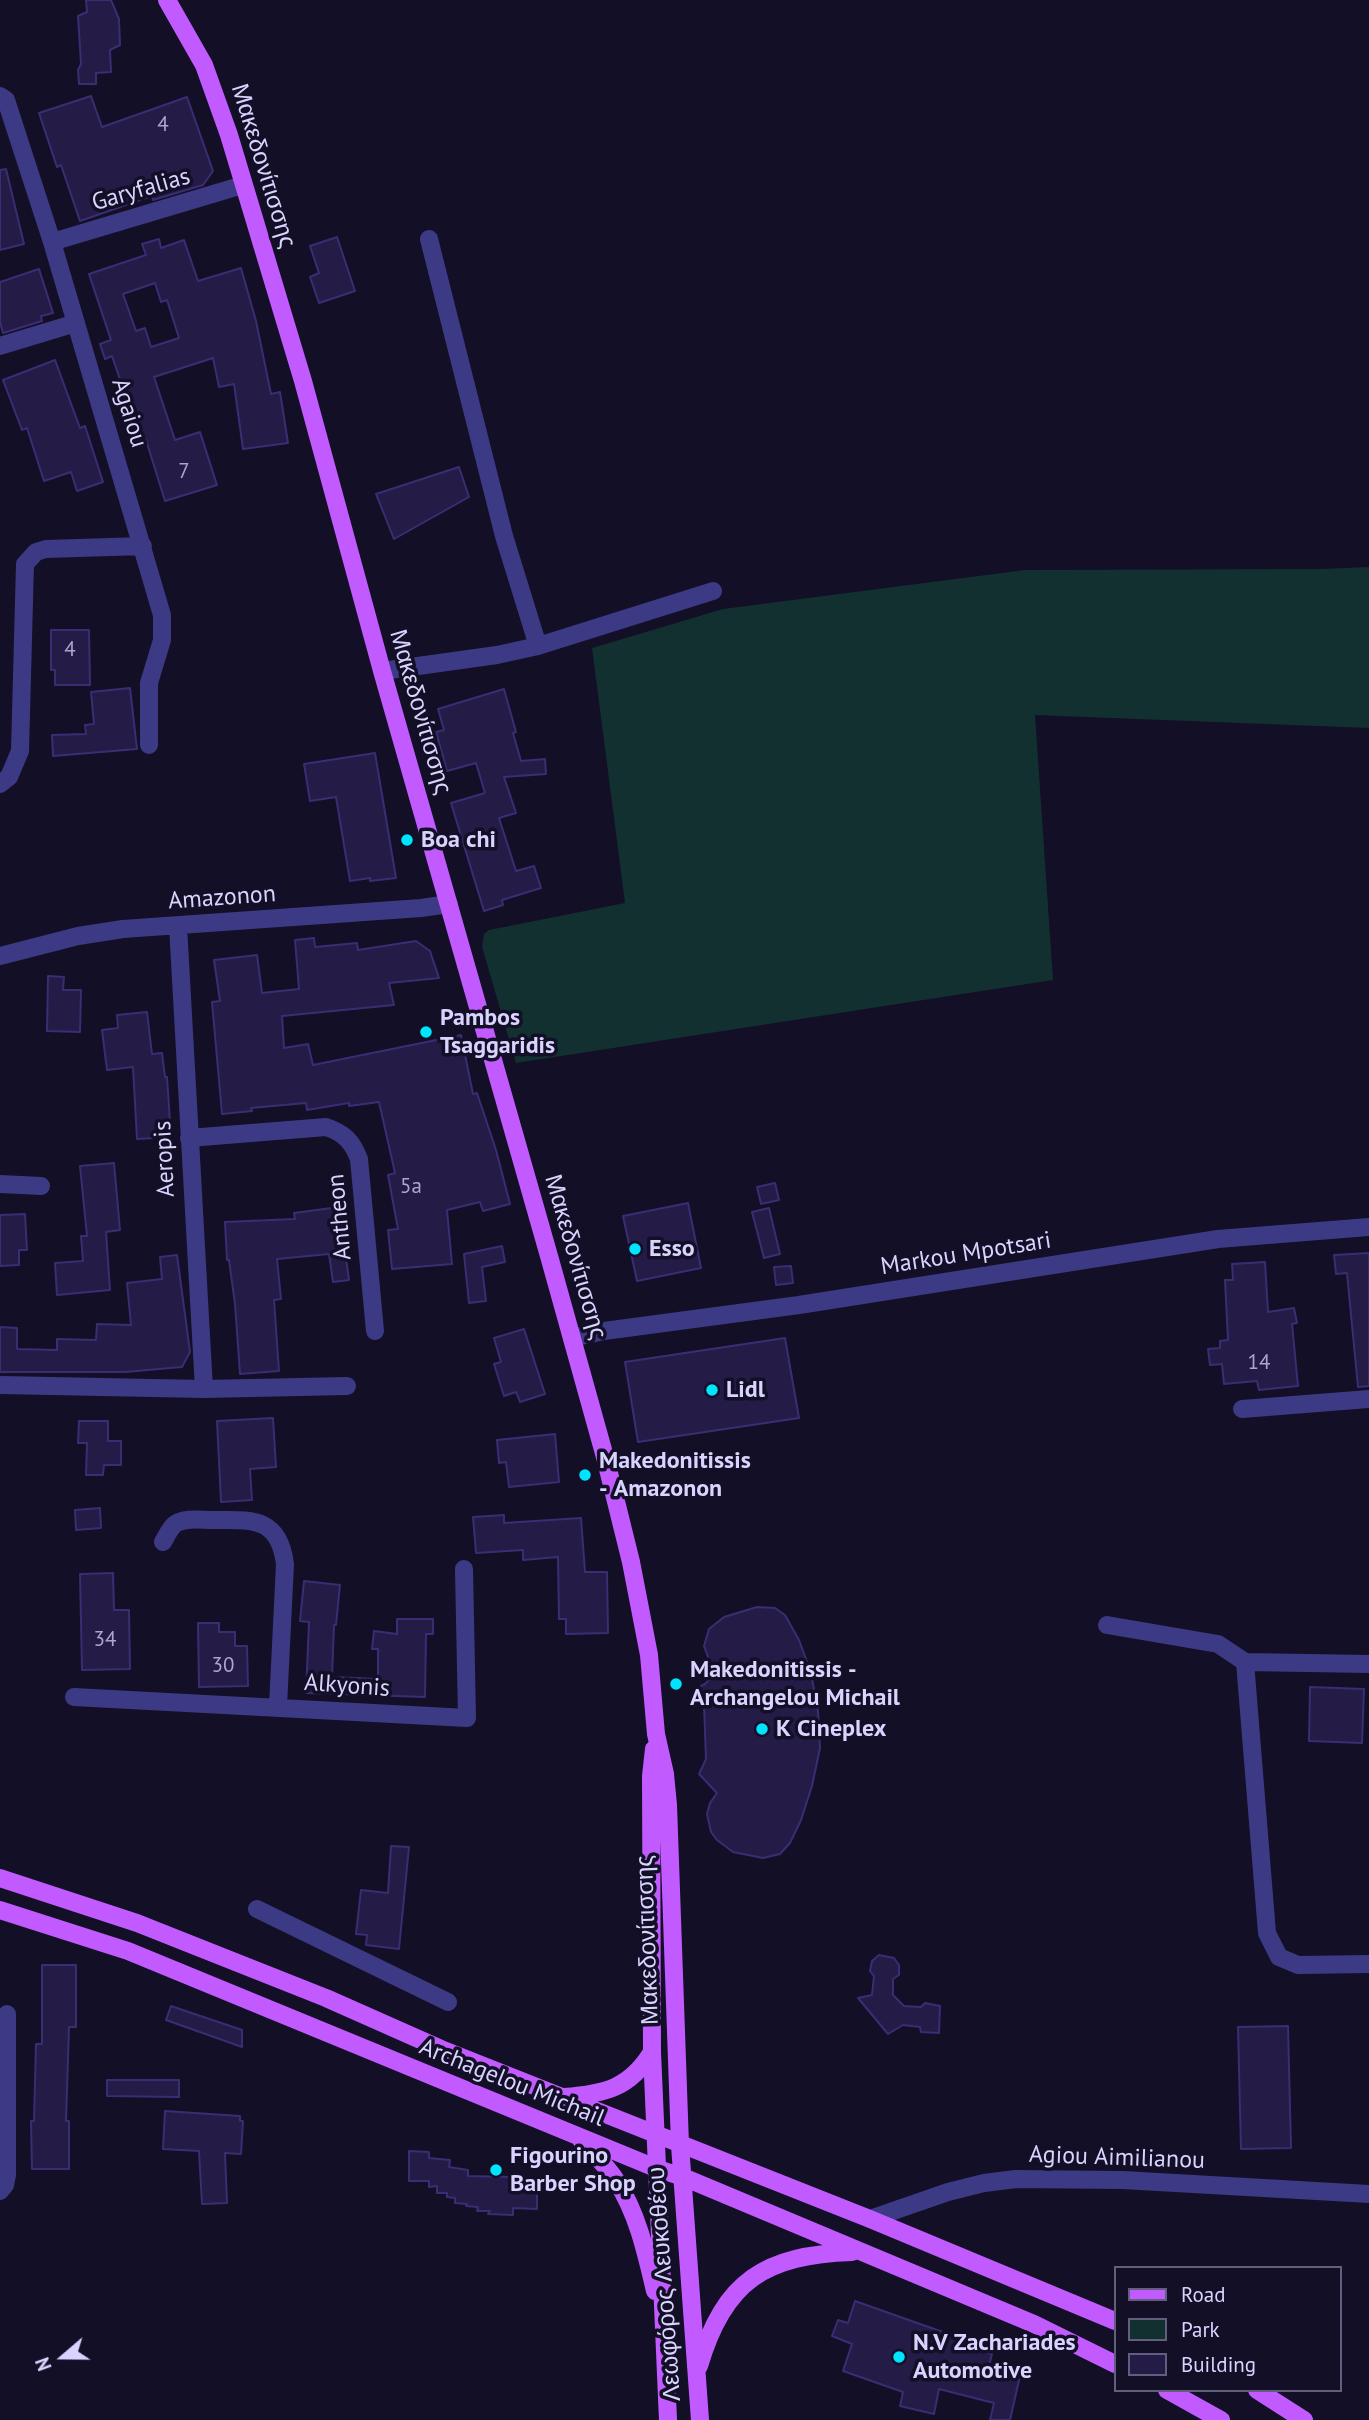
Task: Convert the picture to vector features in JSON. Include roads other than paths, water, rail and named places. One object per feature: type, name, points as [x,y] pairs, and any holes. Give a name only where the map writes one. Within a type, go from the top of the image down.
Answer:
[{"type":"main road","name":"Μακεδονίτισσης","points":[[167,0],[204,65],[229,135],[303,381],[382,671],[572,1338],[631,1562],[649,1656],[656,1734],[665,1774],[668,1805],[680,2145]]},
{"type":"main road","name":"Μακεδονίτισσης","points":[[656,1734],[651,1776],[652,2052],[656,2136]]},
{"type":"main road","name":"Archagelou Michail","points":[[0,1878],[162,1933],[354,2009],[441,2049],[870,2219],[1114,2321]]},
{"type":"main road","name":"Archagelou Michail","points":[[0,1910],[128,1951],[576,2136],[683,2177],[1034,2324],[1114,2364]]},
{"type":"main road","points":[[561,2098],[594,2094],[620,2085],[637,2073],[652,2052]]},
{"type":"main road","points":[[576,2136],[616,2180],[629,2203],[645,2247],[664,2336]]},
{"type":"main road","name":"Λεωφόρος Λευκοθέου","points":[[656,2136],[668,2420]]},
{"type":"main road","name":"Λεωφόρος Λευκοθέου","points":[[680,2145],[700,2420]]},
{"type":"main road","points":[[696,2377],[708,2336],[720,2314],[734,2295],[761,2272],[799,2256],[859,2251]]},
{"type":"main road","points":[[1171,2392],[1221,2420]]},
{"type":"main road","points":[[1260,2392],[1304,2420]]},
{"type":"street","name":"Agaiou","points":[[3,98],[52,242],[144,546],[164,626],[149,683],[149,745]]},
{"type":"street","name":"Garyfalias","points":[[52,242],[243,185]]},
{"type":"street","points":[[429,239],[505,536],[538,646]]},
{"type":"street","points":[[0,346],[76,323]]},
{"type":"street","points":[[0,784],[9,777],[20,751],[23,570],[27,560],[36,552],[46,549],[144,546]]},
{"type":"street","points":[[382,671],[497,655],[538,646],[713,591]]},
{"type":"street","name":"Amazonon","points":[[0,956],[89,934],[123,929],[449,904]]},
{"type":"street","name":"Aeropis","points":[[178,926],[204,1389]]},
{"type":"street","name":"Antheon","points":[[188,1138],[326,1127],[348,1138],[359,1159],[375,1331]]},
{"type":"street","points":[[0,1184],[41,1186]]},
{"type":"street","name":"Markou Mpotsari","points":[[572,1338],[1218,1239],[1369,1227]]},
{"type":"street","points":[[0,1385],[204,1389],[347,1386]]},
{"type":"street","points":[[1242,1409],[1369,1399]]},
{"type":"street","points":[[163,1542],[174,1524],[185,1520],[252,1520],[266,1526],[276,1536],[283,1549],[285,1564],[278,1706]]},
{"type":"street","name":"Alkyonis","points":[[74,1697],[467,1718],[464,1569]]},
{"type":"street","points":[[1107,1625],[1218,1644],[1245,1662],[1369,1664]]},
{"type":"street","points":[[1245,1662],[1267,1933],[1279,1957],[1298,1965],[1369,1964]]},
{"type":"street","points":[[257,1909],[448,2002]]},
{"type":"street","points":[[0,2191],[5,2185],[7,2175],[7,2014]]},
{"type":"street","name":"Agiou Aimilianou","points":[[870,2219],[948,2192],[1016,2179],[1123,2180],[1369,2194]]},
{"type":"place","name":"Boa chi","points":[[407,840]]},
{"type":"place","name":"Pambos Tsaggaridis","points":[[426,1032]]},
{"type":"place","name":"Esso","points":[[635,1249]]},
{"type":"place","name":"Lidl","points":[[712,1390]]},
{"type":"place","name":"Makedonitissis - Amazonon","points":[[585,1475]]},
{"type":"place","name":"Makedonitissis - Archangelou Michail","points":[[676,1684]]},
{"type":"place","name":"K Cineplex","points":[[762,1729]]},
{"type":"place","name":"Figourino Barber Shop","points":[[496,2170]]},
{"type":"place","name":"N.V Zachariades Automotive","points":[[899,2357]]}]
